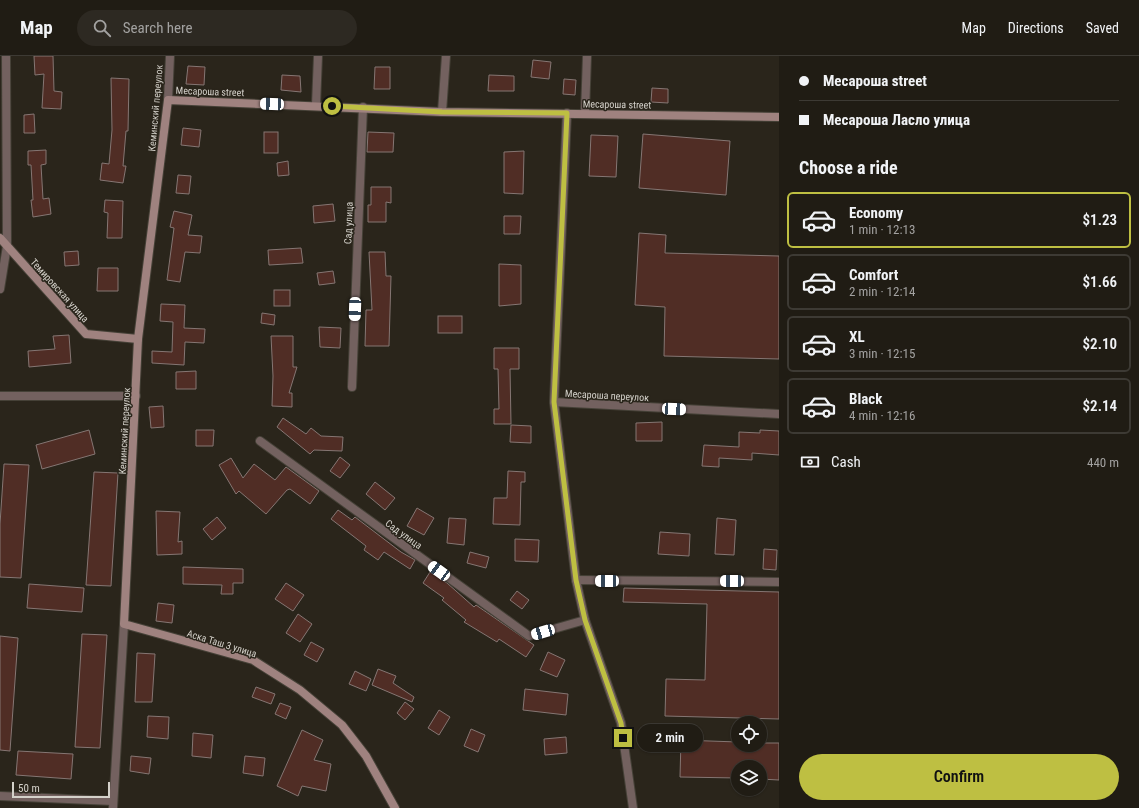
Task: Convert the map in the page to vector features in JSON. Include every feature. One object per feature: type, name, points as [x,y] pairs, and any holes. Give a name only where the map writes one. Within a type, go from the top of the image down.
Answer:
[{"type":"street","points":[[0,289],[7,246],[6,56]]},
{"type":"street","name":"Кеминский переулок","points":[[113,805],[124,624],[138,339],[168,100],[170,56]]},
{"type":"street","points":[[316,105],[318,56]]},
{"type":"street","points":[[442,112],[446,56]]},
{"type":"street","points":[[586,113],[587,56]]},
{"type":"street","name":"Месароша street","points":[[168,100],[363,107],[442,112],[779,117]]},
{"type":"street","name":"Сад улица","points":[[352,387],[363,107]]},
{"type":"street","points":[[567,113],[554,402],[576,580],[585,620],[621,723],[633,808]]},
{"type":"street","name":"Темировская улица","points":[[0,238],[86,334],[138,339]]},
{"type":"street","points":[[0,396],[136,396]]},
{"type":"street","name":"Месароша переулок","points":[[554,402],[779,414]]},
{"type":"street","name":"Сад улица","points":[[260,442],[529,636],[585,620]]},
{"type":"street","points":[[576,580],[779,582]]},
{"type":"street","name":"Аска Таш 3 улица","points":[[124,624],[253,660],[300,690],[342,724],[366,756],[395,808]]},
{"type":"street","points":[[0,796],[113,805]]},
{"type":"building","points":[[34,56],[53,56],[54,91],[62,92],[61,109],[42,108],[44,74],[35,75]]},
{"type":"building","points":[[533,60],[551,62],[549,79],[531,77]]},
{"type":"building","points":[[188,66],[205,67],[204,85],[186,84]]},
{"type":"building","points":[[375,67],[390,67],[390,89],[374,89]]},
{"type":"building","points":[[282,75],[300,76],[301,92],[281,90]]},
{"type":"building","points":[[489,75],[514,76],[514,91],[488,91]]},
{"type":"building","points":[[111,78],[129,79],[128,131],[126,131],[123,166],[126,166],[123,183],[100,180],[102,163],[109,164],[112,130]]},
{"type":"building","points":[[564,79],[576,80],[575,95],[563,94]]},
{"type":"building","points":[[652,88],[668,89],[668,103],[651,102]]},
{"type":"building","points":[[34,114],[35,133],[24,133],[24,115]]},
{"type":"building","points":[[183,128],[201,130],[199,147],[181,145]]},
{"type":"building","points":[[264,132],[278,132],[278,153],[264,153]]},
{"type":"building","points":[[368,132],[394,133],[393,152],[367,152]]},
{"type":"building","points":[[643,134],[730,141],[726,195],[639,188]]},
{"type":"building","points":[[591,135],[618,136],[616,177],[589,176]]},
{"type":"building","points":[[46,150],[46,164],[41,165],[43,199],[49,198],[51,214],[33,217],[31,200],[33,200],[31,165],[28,165],[28,151]]},
{"type":"building","points":[[524,151],[523,194],[504,193],[504,152]]},
{"type":"building","points":[[288,161],[289,175],[278,176],[277,163]]},
{"type":"building","points":[[178,175],[191,176],[189,194],[176,193]]},
{"type":"building","points":[[371,187],[391,187],[391,203],[386,202],[386,222],[368,222],[368,205],[371,205]]},
{"type":"building","points":[[105,200],[123,201],[122,238],[107,238],[108,213],[104,212]]},
{"type":"building","points":[[333,204],[335,221],[314,223],[313,206]]},
{"type":"building","points":[[174,211],[192,215],[188,235],[202,236],[200,253],[185,252],[180,282],[167,280],[174,228],[170,227]]},
{"type":"building","points":[[504,216],[521,216],[520,234],[504,234]]},
{"type":"building","points":[[639,233],[666,235],[665,253],[779,256],[779,359],[664,356],[665,307],[635,305]]},
{"type":"building","points":[[301,248],[303,263],[269,265],[268,250]]},
{"type":"building","points":[[78,251],[79,265],[65,266],[64,252]]},
{"type":"building","points":[[369,252],[385,252],[386,276],[391,276],[389,346],[365,346],[366,310],[372,310]]},
{"type":"building","points":[[499,264],[521,265],[521,304],[499,306]]},
{"type":"building","points":[[98,268],[118,268],[118,291],[97,291]]},
{"type":"building","points":[[333,271],[335,283],[319,285],[317,273]]},
{"type":"building","points":[[274,290],[290,290],[290,306],[274,306]]},
{"type":"building","points":[[161,304],[185,305],[184,328],[205,329],[204,343],[185,342],[184,365],[152,363],[152,351],[172,352],[173,322],[160,321]]},
{"type":"building","points":[[262,313],[275,315],[274,325],[261,323]]},
{"type":"building","points":[[438,316],[462,316],[462,333],[438,333]]},
{"type":"building","points":[[319,327],[341,328],[340,348],[320,347]]},
{"type":"building","points":[[69,335],[71,363],[29,367],[28,351],[55,349],[53,336]]},
{"type":"building","points":[[271,336],[293,336],[293,367],[297,367],[289,393],[292,393],[292,407],[272,406],[273,376]]},
{"type":"building","points":[[494,348],[519,348],[519,369],[510,369],[511,424],[494,424],[494,409],[499,409],[498,369],[494,369]]},
{"type":"building","points":[[196,371],[196,389],[176,389],[176,372]]},
{"type":"building","points":[[163,406],[164,427],[151,428],[149,407]]},
{"type":"building","points":[[283,418],[306,434],[311,428],[321,436],[343,437],[342,451],[314,450],[310,454],[277,427]]},
{"type":"building","points":[[662,422],[662,441],[636,441],[636,423]]},
{"type":"building","points":[[511,425],[531,426],[531,443],[510,442]]},
{"type":"building","points":[[89,430],[95,454],[42,469],[36,445]]},
{"type":"building","points":[[196,430],[214,430],[213,446],[196,446]]},
{"type":"building","points":[[760,430],[779,431],[779,455],[752,453],[752,460],[719,458],[719,467],[702,466],[704,445],[739,447],[739,432],[760,433]]},
{"type":"building","points":[[340,457],[350,465],[340,478],[330,471]]},
{"type":"building","points":[[231,458],[243,478],[254,464],[275,480],[286,467],[319,491],[310,504],[290,489],[287,490],[266,514],[239,491],[236,494],[219,465]]},
{"type":"building","points":[[4,464],[29,465],[21,578],[0,577],[0,524]]},
{"type":"building","points":[[508,471],[525,472],[525,482],[521,482],[520,525],[493,524],[494,498],[507,498]]},
{"type":"building","points":[[94,472],[118,473],[111,586],[86,585]]},
{"type":"building","points":[[375,482],[395,498],[385,510],[366,494]]},
{"type":"building","points":[[417,508],[434,518],[424,535],[407,526]]},
{"type":"building","points":[[338,510],[352,520],[355,517],[401,552],[415,560],[410,569],[384,552],[378,560],[364,550],[366,546],[331,519]]},
{"type":"building","points":[[156,511],[180,512],[178,542],[182,541],[182,554],[157,555]]},
{"type":"building","points":[[217,517],[226,528],[212,540],[203,529]]},
{"type":"building","points":[[449,518],[466,519],[464,545],[447,543]]},
{"type":"building","points":[[717,518],[736,520],[734,555],[715,554]]},
{"type":"building","points":[[660,532],[690,534],[689,556],[658,554]]},
{"type":"building","points":[[515,539],[539,540],[538,562],[515,561]]},
{"type":"building","points":[[764,549],[777,550],[776,570],[763,569]]},
{"type":"building","points":[[470,552],[489,557],[486,568],[467,563]]},
{"type":"building","points":[[183,567],[243,569],[243,583],[233,583],[233,594],[221,594],[222,585],[183,584]]},
{"type":"building","points":[[430,572],[447,583],[474,607],[476,605],[534,645],[526,657],[499,639],[497,642],[464,622],[466,620],[442,600],[444,598],[423,583]]},
{"type":"building","points":[[286,583],[304,595],[293,611],[275,599]]},
{"type":"building","points":[[29,584],[84,588],[82,612],[27,608]]},
{"type":"building","points":[[624,588],[779,592],[779,719],[767,719],[767,716],[731,716],[731,718],[665,716],[666,679],[705,680],[707,604],[623,602]]},
{"type":"building","points":[[517,591],[529,600],[522,609],[510,600]]},
{"type":"building","points":[[158,603],[174,605],[172,623],[156,621]]},
{"type":"building","points":[[298,614],[312,624],[300,642],[286,633]]},
{"type":"building","points":[[82,634],[107,635],[100,748],[75,747]]},
{"type":"building","points":[[0,636],[18,638],[10,751],[0,750]]},
{"type":"building","points":[[311,642],[324,649],[317,662],[304,655]]},
{"type":"building","points":[[548,652],[565,660],[557,677],[540,670]]},
{"type":"building","points":[[137,653],[155,654],[152,702],[135,702]]},
{"type":"building","points":[[378,669],[396,676],[393,683],[414,697],[412,702],[372,685]]},
{"type":"building","points":[[355,671],[371,679],[366,691],[349,684]]},
{"type":"building","points":[[256,687],[275,694],[271,704],[252,697]]},
{"type":"building","points":[[525,689],[568,694],[566,715],[523,710]]},
{"type":"building","points":[[405,702],[414,709],[405,720],[397,713]]},
{"type":"building","points":[[280,703],[291,707],[286,719],[275,714]]},
{"type":"building","points":[[439,710],[450,717],[439,735],[428,728]]},
{"type":"building","points":[[148,716],[169,717],[168,739],[147,737]]},
{"type":"building","points":[[471,729],[485,735],[478,752],[464,746]]},
{"type":"building","points":[[302,730],[323,740],[314,760],[331,764],[326,791],[302,786],[298,796],[277,786]]},
{"type":"building","points":[[193,733],[213,735],[211,758],[192,756]]},
{"type":"building","points":[[566,737],[567,753],[545,755],[544,739]]},
{"type":"building","points":[[681,740],[731,742],[731,752],[767,752],[767,743],[779,743],[779,780],[767,779],[767,760],[731,760],[731,778],[680,777]]},
{"type":"building","points":[[18,751],[73,754],[71,779],[16,775]]},
{"type":"building","points":[[131,756],[151,758],[149,774],[130,771]]},
{"type":"building","points":[[245,756],[265,758],[263,776],[243,773]]},
{"type":"route","points":[[332,106],[442,112],[567,113],[554,402],[576,580],[585,620],[621,723],[623,738]]}]
